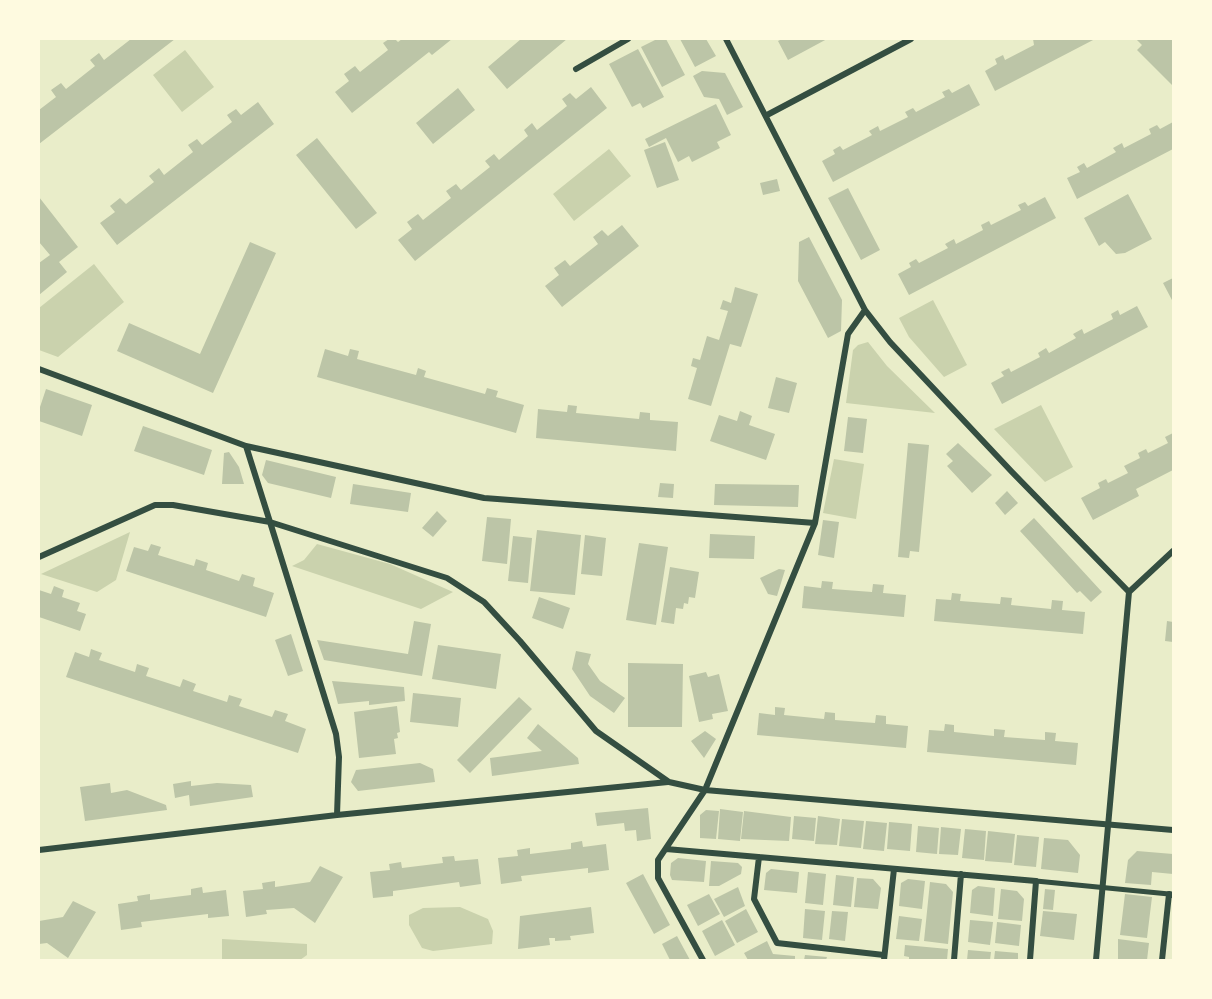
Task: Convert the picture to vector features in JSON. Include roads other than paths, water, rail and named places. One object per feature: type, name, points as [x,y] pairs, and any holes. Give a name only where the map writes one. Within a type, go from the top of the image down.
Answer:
[{"type":"street","points":[[576,69],[628,39]]},
{"type":"street","points":[[726,39],[865,310],[890,342],[1129,592]]},
{"type":"street","points":[[766,115],[911,39]]},
{"type":"street","points":[[703,960],[658,878],[658,860],[705,790],[815,523],[848,334],[865,310]]},
{"type":"street","points":[[39,369],[246,446],[484,498],[815,523]]},
{"type":"street","points":[[246,446],[336,734],[339,757],[337,815]]},
{"type":"street","points":[[39,557],[155,505],[173,504],[270,522],[447,578],[484,602],[596,731],[669,782]]},
{"type":"street","points":[[1096,960],[1129,592],[1173,551]]},
{"type":"street","points":[[39,850],[337,815],[669,782],[705,790],[1173,830]]},
{"type":"street","points":[[666,849],[1102,885],[1171,894],[1162,960]]},
{"type":"street","points":[[759,857],[754,898],[777,943],[884,957],[894,869]]},
{"type":"street","points":[[954,960],[961,874]]},
{"type":"street","points":[[1030,960],[1036,881]]}]
